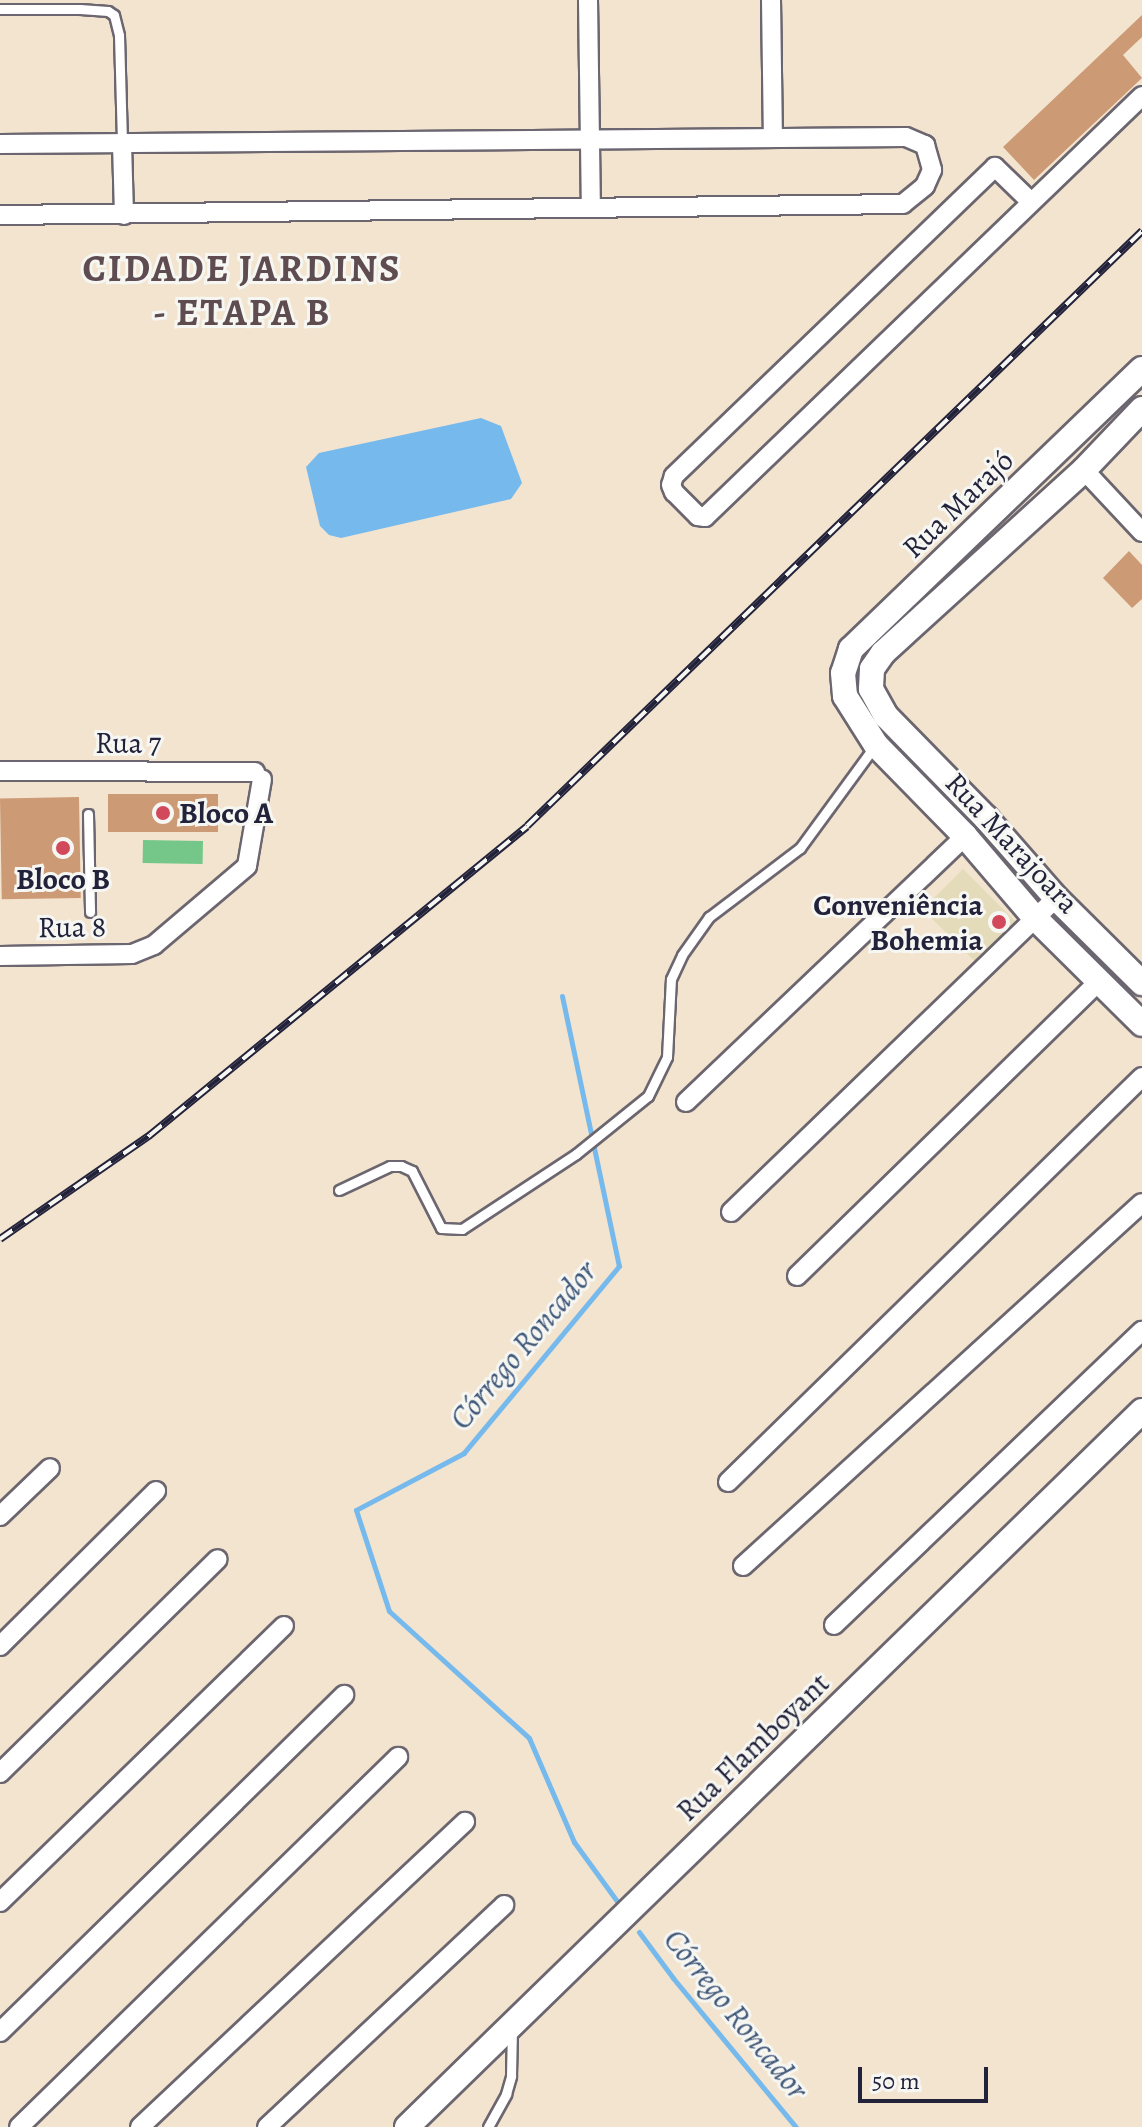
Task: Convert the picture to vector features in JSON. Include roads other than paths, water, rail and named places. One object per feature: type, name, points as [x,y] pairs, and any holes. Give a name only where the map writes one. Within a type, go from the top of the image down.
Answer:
[{"type":"street","points":[[588,0],[591,208]]},
{"type":"street","points":[[771,0],[773,136]]},
{"type":"street","points":[[1030,201],[995,167],[674,476],[671,485],[674,492],[698,516],[705,517],[1142,96]]},
{"type":"street","points":[[0,144],[906,137],[925,145],[932,170],[925,186],[903,204],[0,215]]},
{"type":"street","points":[[122,143],[124,215]]},
{"type":"street","name":"Rua Marajó","points":[[845,696],[843,673],[851,649],[1142,369]]},
{"type":"street","points":[[1124,387],[1142,408]]},
{"type":"street","name":"Rua Marajó","points":[[871,689],[872,669],[883,653],[1084,470],[1142,408]]},
{"type":"street","points":[[1084,470],[1142,532]]},
{"type":"street","points":[[845,696],[871,689]]},
{"type":"street","name":"Rua Marajoara","points":[[871,689],[886,716],[986,818],[1056,898],[1142,983]]},
{"type":"street","name":"Rua Marajoara","points":[[845,696],[876,745],[965,836],[1036,919],[1142,1024]]},
{"type":"street","name":"Rua 7","points":[[0,771],[259,776],[247,866],[144,952]]},
{"type":"street","points":[[686,1102],[965,836]]},
{"type":"street","points":[[731,1212],[1056,898]]},
{"type":"street","name":"Rua 8","points":[[0,956],[144,952]]},
{"type":"street","points":[[797,1276],[1099,981]]},
{"type":"street","points":[[728,1482],[1142,1077]]},
{"type":"street","points":[[743,1566],[1142,1203]]},
{"type":"street","points":[[834,1625],[1142,1331]]},
{"type":"street","name":"Rua Flamboyant","points":[[407,2127],[1142,1411]]},
{"type":"street","points":[[0,1516],[50,1468]]},
{"type":"street","points":[[0,1646],[156,1491]]},
{"type":"street","points":[[0,1773],[218,1559]]},
{"type":"street","points":[[0,1902],[284,1626]]},
{"type":"street","points":[[0,2032],[344,1695]]},
{"type":"street","points":[[19,2127],[398,1757]]},
{"type":"street","points":[[140,2127],[465,1822]]},
{"type":"street","points":[[267,2127],[504,1905]]},
{"type":"lane","points":[[0,9],[94,10],[114,15],[119,35],[122,143]]},
{"type":"lane","points":[[339,1190],[390,1166],[401,1166],[412,1171],[441,1228],[462,1229],[576,1154],[648,1096],[667,1057],[671,979],[682,955],[709,917],[800,848],[876,745]]},
{"type":"lane","points":[[88,814],[90,912]]},
{"type":"lane","points":[[488,2127],[506,2094],[511,2076],[512,2027]]},
{"type":"water","points":[[481,418],[501,426],[522,483],[511,499],[341,538],[329,535],[320,526],[306,467],[319,453]]},
{"type":"waterway","name":"Córrego Roncador","points":[[562,996],[619,1266],[464,1453],[356,1510],[389,1611],[529,1738],[574,1842],[622,1908]]},
{"type":"waterway","name":"Córrego Roncador","points":[[639,1932],[796,2127]]},
{"type":"railway","points":[[0,1239],[150,1135],[527,826],[1142,231]]},
{"type":"place","name":"Bloco A","points":[[163,813]]},
{"type":"place","name":"Bloco B","points":[[63,848]]},
{"type":"place","name":"Conveniência Bohemia","points":[[999,922]]},
{"type":"district","name":"CIDADE JARDINS - ETAPA B","points":[[242,291]]}]
